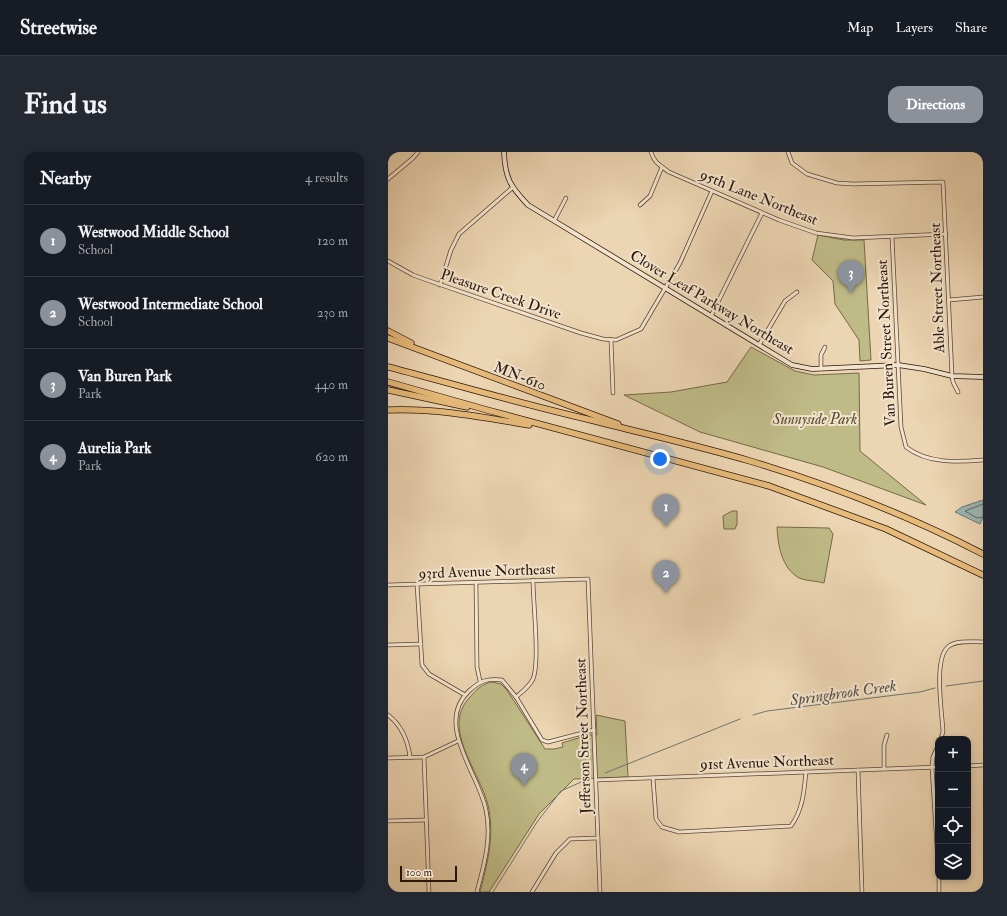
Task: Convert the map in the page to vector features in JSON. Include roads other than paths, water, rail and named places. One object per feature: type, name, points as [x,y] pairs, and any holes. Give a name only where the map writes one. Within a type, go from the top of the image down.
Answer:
[{"type":"highway","points":[[388,331],[429,353]]},
{"type":"highway","name":"MN-610","points":[[388,338],[525,390],[645,433]]},
{"type":"highway","points":[[388,367],[749,461],[852,495],[886,508],[983,554]]},
{"type":"highway","points":[[388,382],[769,486],[886,528],[983,575]]},
{"type":"highway","points":[[388,390],[487,410]]},
{"type":"highway","points":[[388,410],[437,411],[471,415],[567,432]]},
{"type":"street","points":[[388,179],[418,152]]},
{"type":"street","name":"Clover Leaf Parkway Northeast","points":[[504,152],[505,170],[512,188],[528,205],[792,364],[806,368],[820,369],[898,366],[924,369],[952,376],[983,377]]},
{"type":"street","points":[[640,205],[650,196],[662,167],[653,158],[651,152]]},
{"type":"street","points":[[788,152],[792,163],[807,174],[837,183],[865,183]]},
{"type":"street","name":"95th Lane Northeast","points":[[662,167],[669,172],[762,213],[816,233],[852,238],[946,234]]},
{"type":"street","points":[[859,179],[865,183]]},
{"type":"street","name":"Able Street Northeast","points":[[865,183],[943,182],[952,376],[958,392]]},
{"type":"street","points":[[440,285],[451,250],[459,234],[512,188]]},
{"type":"street","points":[[612,393],[611,340],[625,337],[640,329],[680,263],[712,191]]},
{"type":"street","points":[[554,220],[566,198]]},
{"type":"street","points":[[711,316],[762,213]]},
{"type":"street","name":"Van Buren Street Northeast","points":[[892,237],[901,427],[906,448],[936,460],[955,462],[983,460]]},
{"type":"street","name":"Pleasure Creek Drive","points":[[388,260],[413,275],[440,285],[581,333],[611,340]]},
{"type":"street","points":[[759,345],[785,301],[797,292]]},
{"type":"street","points":[[949,300],[983,297]]},
{"type":"street","points":[[820,369],[821,356],[825,347]]},
{"type":"street","name":"93rd Avenue Northeast","points":[[388,585],[476,584],[532,580],[588,579]]},
{"type":"street","name":"Jefferson Street Northeast","points":[[588,579],[600,892]]},
{"type":"street","points":[[516,697],[526,689],[533,679],[536,662],[532,580]]},
{"type":"street","points":[[417,584],[422,665],[429,674],[465,695]]},
{"type":"street","points":[[476,584],[477,667],[480,681]]},
{"type":"street","points":[[942,736],[943,731],[940,670],[942,653],[948,646],[954,643],[983,642]]},
{"type":"street","points":[[388,645],[421,644]]},
{"type":"street","points":[[477,892],[486,855],[488,838],[486,810],[458,742],[455,723],[458,708],[465,695],[480,681],[490,678],[502,680],[516,697],[542,740],[548,742],[594,730]]},
{"type":"street","points":[[388,715],[397,722],[409,748],[410,757]]},
{"type":"street","points":[[884,769],[884,745],[887,735]]},
{"type":"street","points":[[388,758],[424,757],[458,742]]},
{"type":"street","points":[[935,753],[932,767],[937,844]]},
{"type":"street","points":[[424,757],[429,892]]},
{"type":"street","points":[[971,766],[983,765]]},
{"type":"street","name":"91st Avenue Northeast","points":[[596,780],[932,767]]},
{"type":"street","points":[[858,770],[862,892]]},
{"type":"street","points":[[653,778],[656,819],[662,827],[679,832],[791,826],[798,817],[804,798],[806,772]]},
{"type":"street","points":[[388,821],[426,820]]},
{"type":"street","points":[[532,892],[556,853],[570,839],[598,838]]},
{"type":"street","points":[[939,880],[939,892]]},
{"type":"water","points":[[983,500],[983,517],[980,524],[955,512],[962,507]]},
{"type":"waterway","name":"Springbrook Creek","points":[[946,686],[983,681]]},
{"type":"waterway","name":"Springbrook Creek","points":[[753,715],[767,711],[920,692],[935,688]]},
{"type":"waterway","name":"Springbrook Creek","points":[[605,773],[740,719]]},
{"type":"waterway","name":"Springbrook Creek","points":[[493,892],[537,822],[561,791],[590,778]]},
{"type":"place","name":"Van Buren Park","points":[[851,293]]},
{"type":"place","name":"Westwood Middle School","points":[[666,527]]},
{"type":"place","name":"Westwood Intermediate School","points":[[666,593]]},
{"type":"place","name":"Aurelia Park","points":[[524,786]]},
{"type":"park label","name":"Sunnyside Park","points":[[815,419]]}]
